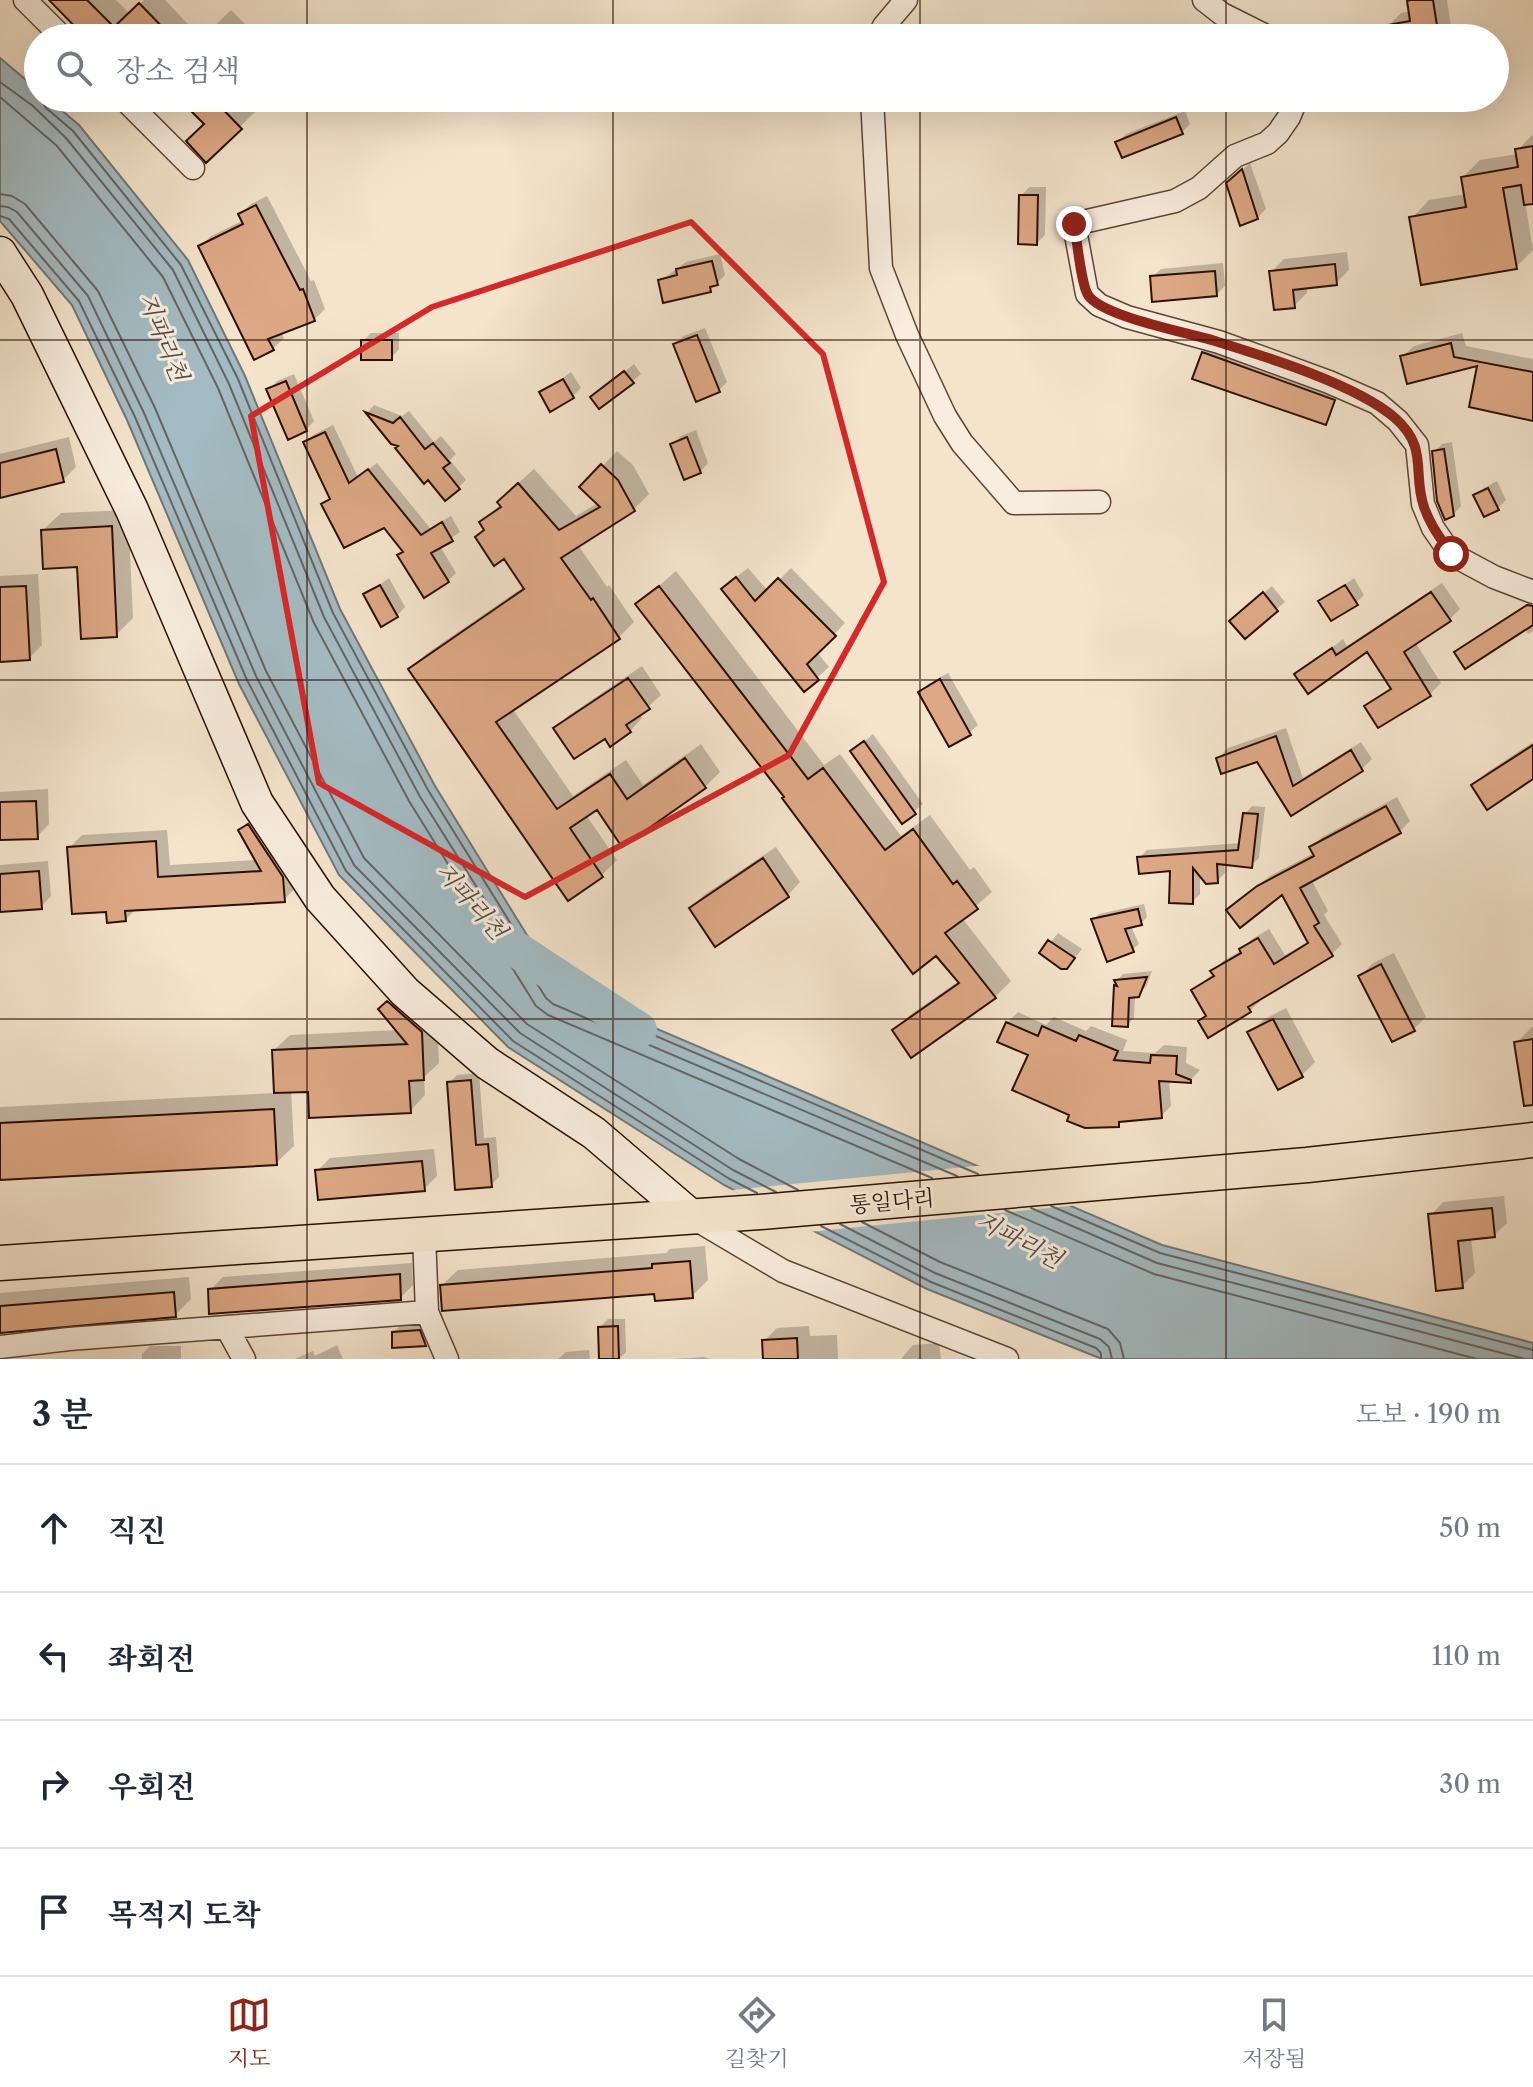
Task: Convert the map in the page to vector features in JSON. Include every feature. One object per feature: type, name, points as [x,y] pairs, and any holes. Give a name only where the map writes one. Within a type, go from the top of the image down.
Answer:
[{"type":"main road","name":"통일다리","points":[[0,1263],[760,1212],[1072,1186],[1533,1140]]},
{"type":"street","points":[[25,0],[49,24]]},
{"type":"street","points":[[886,24],[906,0]]},
{"type":"street","points":[[1204,0],[1242,24]]},
{"type":"street","points":[[137,112],[193,168]]},
{"type":"street","points":[[873,112],[881,268],[907,335],[945,416],[962,443],[1014,503],[1099,502]]},
{"type":"street","points":[[1291,112],[1278,133],[1267,143],[1235,156],[1199,188],[1175,201],[1074,224],[1087,294],[1099,305],[1127,317],[1219,342],[1377,403],[1398,421],[1417,445],[1423,504],[1433,528],[1451,554],[1494,577],[1533,592]]},
{"type":"street","points":[[0,253],[27,295],[132,510],[257,803],[320,898],[405,992],[487,1063],[594,1133],[691,1216],[783,1271],[1007,1359]]},
{"type":"street","points":[[424,1234],[427,1312],[447,1359]]},
{"type":"street","points":[[0,1347],[427,1312]]},
{"type":"street","points":[[227,1328],[244,1359]]},
{"type":"highlighted area","points":[[691,222],[823,354],[884,582],[789,755],[525,897],[319,783],[251,416],[432,307]]},
{"type":"water","points":[[0,58],[24,78],[24,112],[64,112],[79,125],[188,260],[245,376],[340,609],[435,786],[559,987],[1162,1245],[1533,1343],[1533,1359],[1102,1359],[927,1289],[724,1185],[508,1047],[339,875],[239,684],[127,420],[72,305],[0,221]]},
{"type":"pier","points":[[986,1165],[1080,1205],[808,1232],[732,1190]]},
{"type":"building","points":[[49,0],[87,0],[111,24],[72,24]]},
{"type":"building","points":[[1433,0],[1437,24],[1393,24],[1410,21],[1407,1]]},
{"type":"building","points":[[139,3],[159,24],[117,24]]},
{"type":"building","points":[[192,112],[226,112],[242,129],[206,163],[186,141],[204,124]]},
{"type":"building","points":[[1176,117],[1183,134],[1122,158],[1115,142]]},
{"type":"building","points":[[1533,146],[1533,204],[1524,205],[1521,185],[1503,188],[1517,269],[1421,285],[1409,217],[1466,207],[1461,177],[1518,167],[1515,149]]},
{"type":"building","points":[[1242,169],[1258,219],[1240,226],[1226,183]]},
{"type":"building","points":[[1019,195],[1038,195],[1037,245],[1018,244]]},
{"type":"building","points":[[256,205],[300,290],[303,289],[315,321],[268,339],[274,350],[254,360],[198,246],[243,224],[238,214]]},
{"type":"building","points":[[712,261],[718,285],[710,287],[711,292],[663,303],[658,280],[677,275],[676,269]]},
{"type":"building","points":[[1335,264],[1337,285],[1293,290],[1295,308],[1274,310],[1269,271]]},
{"type":"building","points":[[1215,271],[1217,296],[1152,302],[1150,276]]},
{"type":"building","points":[[697,335],[720,392],[696,402],[673,344]]},
{"type":"building","points":[[361,340],[392,340],[392,360],[361,360]]},
{"type":"building","points":[[1451,343],[1454,357],[1533,372],[1533,421],[1469,407],[1477,366],[1407,384],[1400,356]]},
{"type":"building","points":[[1202,352],[1335,400],[1326,425],[1192,379]]},
{"type":"building","points":[[624,371],[634,383],[599,409],[590,397]]},
{"type":"building","points":[[563,379],[574,398],[550,412],[539,392]]},
{"type":"building","points":[[286,381],[307,431],[288,440],[266,389]]},
{"type":"building","points":[[365,412],[393,423],[400,417],[425,449],[433,443],[450,463],[443,468],[460,489],[445,501],[428,480],[424,484],[395,448],[398,446],[391,444]]},
{"type":"building","points":[[325,432],[349,483],[368,469],[421,535],[442,522],[453,541],[431,553],[449,582],[424,598],[397,555],[403,552],[384,528],[344,548],[321,504],[330,499],[303,442]]},
{"type":"building","points":[[687,437],[701,473],[684,480],[670,444]]},
{"type":"building","points":[[56,449],[64,482],[0,498],[0,463]]},
{"type":"building","points":[[1444,449],[1454,516],[1445,520],[1437,501],[1432,451]]},
{"type":"building","points":[[601,464],[618,480],[635,511],[561,558],[620,639],[496,722],[557,809],[610,774],[627,799],[685,758],[706,788],[622,847],[597,810],[570,828],[603,877],[568,901],[408,669],[524,589],[504,559],[494,566],[475,537],[484,530],[479,522],[501,507],[497,502],[518,483],[559,530],[600,507],[579,487]]},
{"type":"building","points":[[1488,488],[1499,510],[1484,517],[1473,495]]},
{"type":"building","points":[[112,526],[117,637],[81,639],[77,567],[43,569],[41,530]]},
{"type":"building","points":[[736,577],[755,601],[778,578],[836,636],[807,664],[819,680],[804,692],[721,589]]},
{"type":"building","points":[[380,585],[398,617],[381,627],[363,594]]},
{"type":"building","points":[[1345,585],[1358,605],[1331,621],[1318,601]]},
{"type":"building","points":[[26,586],[30,660],[0,662],[0,587]]},
{"type":"building","points":[[659,586],[808,779],[823,768],[885,850],[913,829],[953,884],[957,881],[978,909],[945,933],[996,998],[911,1058],[892,1030],[959,983],[936,956],[913,974],[784,797],[635,604]]},
{"type":"building","points":[[1263,592],[1278,611],[1245,639],[1229,621]]},
{"type":"building","points":[[1431,592],[1451,621],[1404,652],[1431,696],[1378,728],[1364,706],[1391,689],[1367,652],[1308,694],[1294,674],[1332,648],[1336,655]]},
{"type":"building","points":[[1527,605],[1533,606],[1533,625],[1465,669],[1454,652]]},
{"type":"building","points":[[628,678],[650,709],[626,725],[631,732],[610,747],[605,739],[574,759],[553,728]]},
{"type":"building","points":[[940,679],[971,735],[949,747],[918,692]]},
{"type":"building","points":[[1276,736],[1293,786],[1351,750],[1363,771],[1291,816],[1257,762],[1221,774],[1216,758]]},
{"type":"building","points":[[864,741],[916,814],[902,824],[850,751]]},
{"type":"building","points":[[1533,745],[1533,779],[1487,810],[1471,785]]},
{"type":"building","points":[[36,801],[38,839],[0,840],[0,802]]},
{"type":"building","points":[[1386,806],[1401,833],[1300,888],[1319,923],[1314,926],[1333,956],[1248,1007],[1251,1012],[1208,1038],[1198,1021],[1206,1016],[1191,990],[1214,976],[1210,971],[1241,953],[1239,949],[1258,938],[1274,964],[1308,943],[1282,895],[1240,928],[1226,910],[1257,886],[1314,856],[1309,847]]},
{"type":"building","points":[[1243,813],[1258,814],[1252,868],[1217,864],[1218,883],[1206,884],[1193,868],[1193,904],[1169,903],[1170,871],[1139,874],[1137,857],[1238,850]]},
{"type":"building","points":[[248,824],[283,877],[285,902],[125,911],[126,921],[107,923],[106,912],[72,914],[67,847],[156,841],[158,877],[261,871],[238,830]]},
{"type":"building","points":[[763,858],[789,897],[715,947],[689,908]]},
{"type":"building","points":[[39,871],[42,909],[0,912],[0,874]]},
{"type":"building","points":[[1138,909],[1142,925],[1125,929],[1134,952],[1107,962],[1091,919]]},
{"type":"building","points":[[1048,940],[1075,958],[1067,969],[1061,969],[1039,953]]},
{"type":"building","points":[[1381,964],[1415,1031],[1392,1042],[1358,976]]},
{"type":"building","points":[[1147,977],[1139,997],[1129,998],[1128,1027],[1112,1026],[1114,985],[1117,986],[1114,980]]},
{"type":"building","points":[[387,1001],[422,1032],[424,1080],[409,1081],[411,1113],[309,1118],[308,1092],[274,1093],[272,1050],[407,1044],[378,1009]]},
{"type":"building","points":[[1273,1019],[1303,1077],[1278,1090],[1247,1032]]},
{"type":"building","points":[[1006,1022],[1038,1036],[1042,1026],[1076,1041],[1079,1035],[1118,1051],[1114,1060],[1150,1063],[1151,1055],[1177,1056],[1176,1074],[1191,1080],[1191,1083],[1159,1081],[1162,1118],[1119,1122],[1119,1127],[1085,1128],[1067,1121],[1069,1115],[1012,1090],[1028,1055],[997,1042]]},
{"type":"building","points":[[1533,1039],[1533,1105],[1524,1106],[1514,1042]]},
{"type":"building","points":[[471,1080],[476,1145],[488,1144],[492,1187],[455,1190],[447,1082]]},
{"type":"building","points":[[274,1109],[277,1165],[0,1180],[0,1123]]},
{"type":"building","points":[[422,1161],[425,1191],[318,1200],[315,1170]]},
{"type":"building","points":[[1492,1208],[1495,1237],[1458,1241],[1463,1288],[1436,1291],[1428,1214]]},
{"type":"building","points":[[690,1261],[693,1298],[655,1301],[654,1294],[442,1311],[440,1285],[652,1268],[652,1264]]},
{"type":"building","points":[[400,1274],[401,1300],[209,1314],[208,1289]]},
{"type":"building","points":[[174,1292],[176,1317],[0,1333],[0,1306]]},
{"type":"building","points":[[618,1326],[619,1359],[599,1359],[598,1327]]},
{"type":"building","points":[[420,1330],[426,1346],[392,1348],[392,1332]]},
{"type":"building","points":[[797,1338],[798,1359],[763,1359],[762,1340]]},
{"type":"waterway","name":"지파리천","points":[[511,946],[639,1030]]},
{"type":"route","points":[[1074,224],[1087,294],[1099,305],[1127,317],[1219,342],[1329,382],[1377,403],[1398,421],[1417,445],[1423,504],[1433,528],[1451,554]]}]
